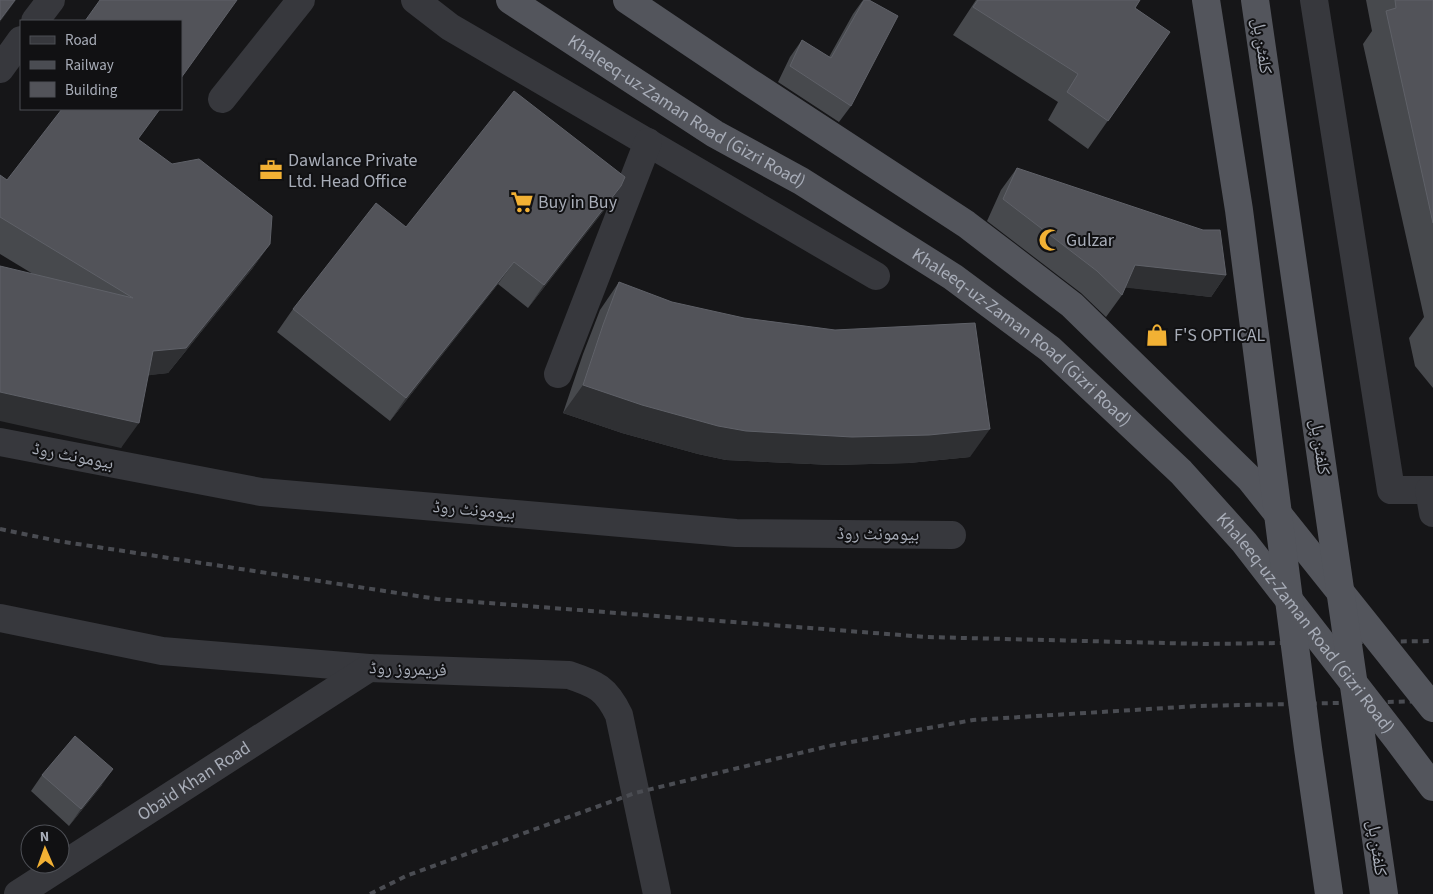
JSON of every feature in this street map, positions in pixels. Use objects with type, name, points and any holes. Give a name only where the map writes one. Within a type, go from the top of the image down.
[{"type":"main road","name":"Khaleeq-uz-Zaman Road (Gizri Road)","points":[[510,0],[715,134],[801,181],[953,277],[1050,349],[1182,472],[1244,542],[1433,788]]},
{"type":"main road","points":[[627,0],[966,224],[1072,305],[1250,479],[1433,708]]},
{"type":"main road","points":[[1206,0],[1239,210],[1308,748],[1329,894]]},
{"type":"main road","name":"کلفٹن پل","points":[[1255,0],[1384,894]]},
{"type":"street","points":[[36,20],[51,0]]},
{"type":"street","points":[[222,99],[301,0]]},
{"type":"street","points":[[414,0],[450,27],[876,276]]},
{"type":"street","points":[[1314,0],[1391,490],[1432,498]]},
{"type":"street","points":[[0,69],[20,41]]},
{"type":"street","points":[[558,374],[648,142]]},
{"type":"street","name":"بیومونٹ روڈ","points":[[0,442],[261,492],[736,533],[952,535]]},
{"type":"street","name":"فریمروز روڈ","points":[[0,618],[162,651],[369,668],[569,676],[593,683],[611,698],[619,715],[657,894]]},
{"type":"street","name":"Obaid Khan Road","points":[[18,894],[369,668]]},
{"type":"building","points":[[0,0],[15,0],[0,20]]},
{"type":"building","points":[[100,0],[237,0],[182,77],[182,20],[86,20]]},
{"type":"building","points":[[864,0],[869,0],[898,16],[851,106],[790,66],[802,40],[831,58]]},
{"type":"building","points":[[978,0],[1140,0],[1135,8],[1170,32],[1108,121],[1067,92],[1078,74],[973,7]]},
{"type":"building","points":[[1395,0],[1433,0],[1433,223],[1386,11],[1396,8]]},
{"type":"building","points":[[514,91],[625,177],[621,186],[544,285],[514,262],[406,398],[293,309],[376,203],[406,227]]},
{"type":"building","points":[[61,110],[159,110],[138,139],[172,164],[199,159],[272,216],[270,244],[186,348],[153,351],[139,423],[0,392],[0,266],[133,298],[0,217],[0,175],[7,180]]},
{"type":"building","points":[[1017,168],[1203,230],[1220,230],[1226,275],[1135,265],[1122,295],[1097,271],[1003,199]]},
{"type":"building","points":[[619,282],[672,302],[744,318],[835,330],[975,323],[990,429],[929,435],[852,437],[746,431],[718,426],[642,405],[583,385]]},
{"type":"building","points":[[75,736],[113,769],[81,809],[42,775]]},
{"type":"railway","points":[[0,529],[58,541],[437,599],[926,637],[1204,644],[1433,641]]},
{"type":"railway","points":[[370,894],[406,876],[635,793],[829,746],[973,720],[1197,706],[1433,701]]},
{"type":"place","name":"Dawlance Private Ltd. Head Office","points":[[271,170]]},
{"type":"place","name":"Buy in Buy","points":[[522,202]]},
{"type":"place","name":"Gulzar","points":[[1050,240]]},
{"type":"place","name":"F'S OPTICAL","points":[[1157,335]]}]
